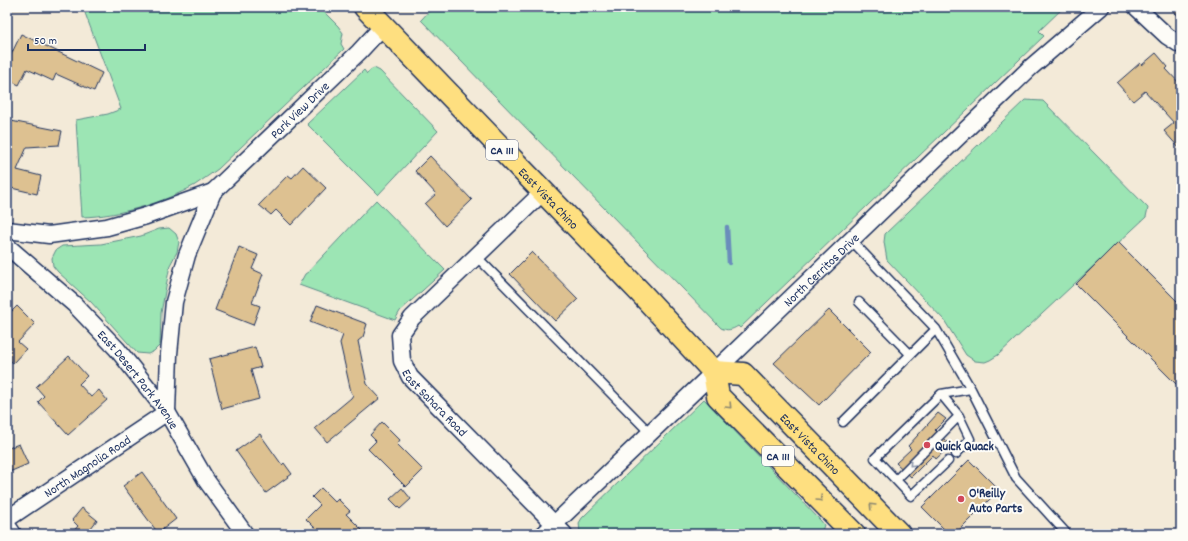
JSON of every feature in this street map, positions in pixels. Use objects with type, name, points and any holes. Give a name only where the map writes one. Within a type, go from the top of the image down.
[{"type":"main road","name":"East Vista Chino","points":[[365,7],[640,292],[714,372],[743,374],[899,534]]},
{"type":"main road","name":"CA 111","points":[[714,372],[718,396],[853,534]]},
{"type":"street","name":"North Cerritos Drive","points":[[554,531],[650,434],[1030,68],[1101,7]]},
{"type":"street","points":[[1136,7],[1167,36],[1181,45]]},
{"type":"street","name":"Park View Drive","points":[[7,230],[49,234],[107,227],[146,216],[213,192],[359,52],[383,26]]},
{"type":"street","name":"Park View Drive","points":[[167,412],[169,354],[174,302],[188,255],[213,192]]},
{"type":"street","name":"East Sahara Road","points":[[543,192],[412,318],[400,335],[402,361],[410,377],[554,531]]},
{"type":"street","name":"East Desert Park Avenue","points":[[7,246],[69,299],[117,349],[167,412],[206,480],[246,534]]},
{"type":"street","name":"North Magnolia Road","points":[[7,519],[167,412]]},
{"type":"street","points":[[7,525],[13,534]]},
{"type":"lane","points":[[851,240],[936,329],[971,389],[1016,478],[1067,534]]},
{"type":"lane","points":[[476,256],[650,434]]},
{"type":"lane","points":[[859,302],[910,354]]},
{"type":"lane","points":[[843,422],[936,329]]},
{"type":"lane","points":[[948,461],[911,496],[875,458],[940,394],[971,389]]},
{"type":"lane","points":[[940,394],[958,416],[970,440],[956,454]]},
{"type":"lane","points":[[896,480],[958,416]]},
{"type":"green space","points":[[97,7],[319,7],[343,33],[341,44],[344,49],[218,169],[195,185],[155,203],[111,214],[82,217],[76,120],[108,114],[121,109],[85,13]]},
{"type":"green space","points":[[432,7],[1064,7],[1039,31],[1044,36],[740,328],[738,326],[727,330],[721,328],[421,20]]},
{"type":"green space","points":[[374,68],[380,71],[438,131],[378,195],[307,124],[364,70],[367,74]]},
{"type":"green space","points":[[1025,100],[1043,101],[1148,208],[1146,217],[998,355],[985,362],[975,361],[966,355],[944,320],[887,260],[884,242],[885,234]]},
{"type":"green space","points":[[376,200],[445,270],[400,311],[395,320],[299,285],[305,274]]},
{"type":"green space","points":[[169,228],[176,234],[179,242],[177,252],[170,265],[161,313],[160,345],[148,354],[137,353],[91,302],[58,272],[53,266],[52,258],[56,250],[62,246],[101,244],[141,236],[159,229]]},
{"type":"green space","points":[[704,399],[821,521],[824,525],[821,534],[583,534],[580,532],[579,523],[582,518]]},
{"type":"building","points":[[1175,7],[1181,7],[1181,18],[1172,10]]},
{"type":"building","points":[[21,34],[102,73],[94,91],[56,74],[53,81],[27,69],[19,85],[7,79],[7,63]]},
{"type":"building","points":[[1156,53],[1168,67],[1166,69],[1181,85],[1180,149],[1164,131],[1174,123],[1145,91],[1133,101],[1117,83],[1140,63],[1142,65]]},
{"type":"building","points":[[11,121],[62,131],[59,145],[27,147],[17,170],[41,176],[37,194],[7,187],[7,133]]},
{"type":"building","points":[[430,156],[472,200],[445,226],[425,204],[436,194],[415,171]]},
{"type":"building","points":[[303,166],[326,188],[291,225],[276,210],[271,215],[259,205],[288,175],[292,178]]},
{"type":"building","points":[[1118,242],[1181,305],[1181,389],[1076,284]]},
{"type":"building","points":[[239,247],[258,255],[252,269],[263,274],[252,303],[260,306],[253,325],[215,310]]},
{"type":"building","points":[[532,252],[578,299],[555,321],[510,274]]},
{"type":"building","points":[[317,305],[367,324],[363,337],[358,341],[367,384],[380,398],[327,442],[315,428],[353,395],[351,392],[340,343],[343,335],[310,322]]},
{"type":"building","points":[[17,306],[35,324],[18,342],[26,349],[13,363],[7,358],[7,311],[10,313]]},
{"type":"building","points":[[829,310],[871,352],[819,405],[774,363]]},
{"type":"building","points":[[255,347],[261,367],[251,370],[259,399],[222,409],[209,359]]},
{"type":"building","points":[[69,356],[87,376],[79,384],[91,397],[99,390],[107,400],[68,435],[38,402],[44,396],[36,387]]},
{"type":"building","name":"Quick Quack","points":[[938,413],[946,419],[935,430],[947,442],[945,443],[949,447],[936,459],[933,455],[911,477],[896,463],[911,449],[908,446]]},
{"type":"building","points":[[382,422],[400,440],[397,444],[423,470],[406,487],[368,449],[376,441],[370,435]]},
{"type":"building","points":[[260,434],[282,465],[284,463],[292,474],[266,493],[236,451]]},
{"type":"building","points":[[19,444],[28,464],[7,473],[7,445],[8,448]]},
{"type":"building","name":"O'Reilly Auto Parts","points":[[969,460],[999,490],[955,534],[949,534],[922,507]]},
{"type":"building","points":[[142,472],[176,519],[158,533],[123,486]]},
{"type":"building","points":[[321,488],[335,502],[338,499],[350,511],[346,514],[363,531],[359,534],[321,534],[306,519],[320,505],[312,497]]},
{"type":"building","points":[[402,488],[411,499],[400,509],[390,499]]},
{"type":"building","points":[[82,508],[97,520],[88,532],[90,534],[71,534],[78,526],[72,520]]},
{"type":"waterway","points":[[492,7],[499,7]]},
{"type":"waterway","points":[[727,227],[729,263]]},
{"type":"place","name":"Quick Quack","points":[[927,445]]},
{"type":"place","name":"O'Reilly Auto Parts","points":[[961,499]]}]
